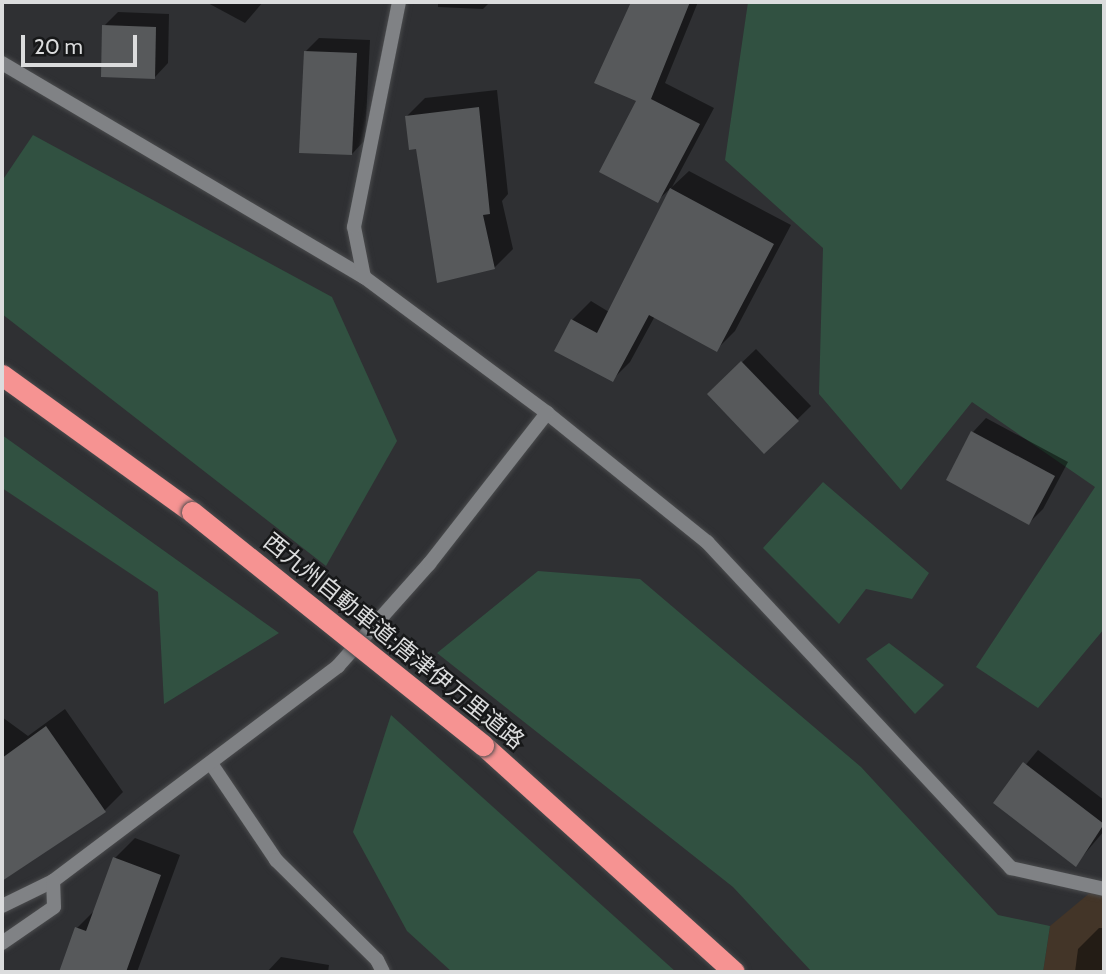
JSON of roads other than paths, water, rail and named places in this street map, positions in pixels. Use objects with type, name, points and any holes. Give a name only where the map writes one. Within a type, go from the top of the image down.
[{"type":"highway","name":"西九州自動車道;唐津伊万里道路","points":[[2,375],[192,512],[483,745],[734,972]]},
{"type":"street","points":[[364,277],[354,227],[399,2]]},
{"type":"street","points":[[3,66],[364,277],[547,413],[707,542],[1011,868],[1104,889]]},
{"type":"street","points":[[2,906],[53,881],[212,765],[338,666],[429,564],[547,413]]},
{"type":"street","points":[[212,765],[276,860],[377,960],[383,972]]},
{"type":"street","points":[[2,943],[54,907],[53,881]]}]
